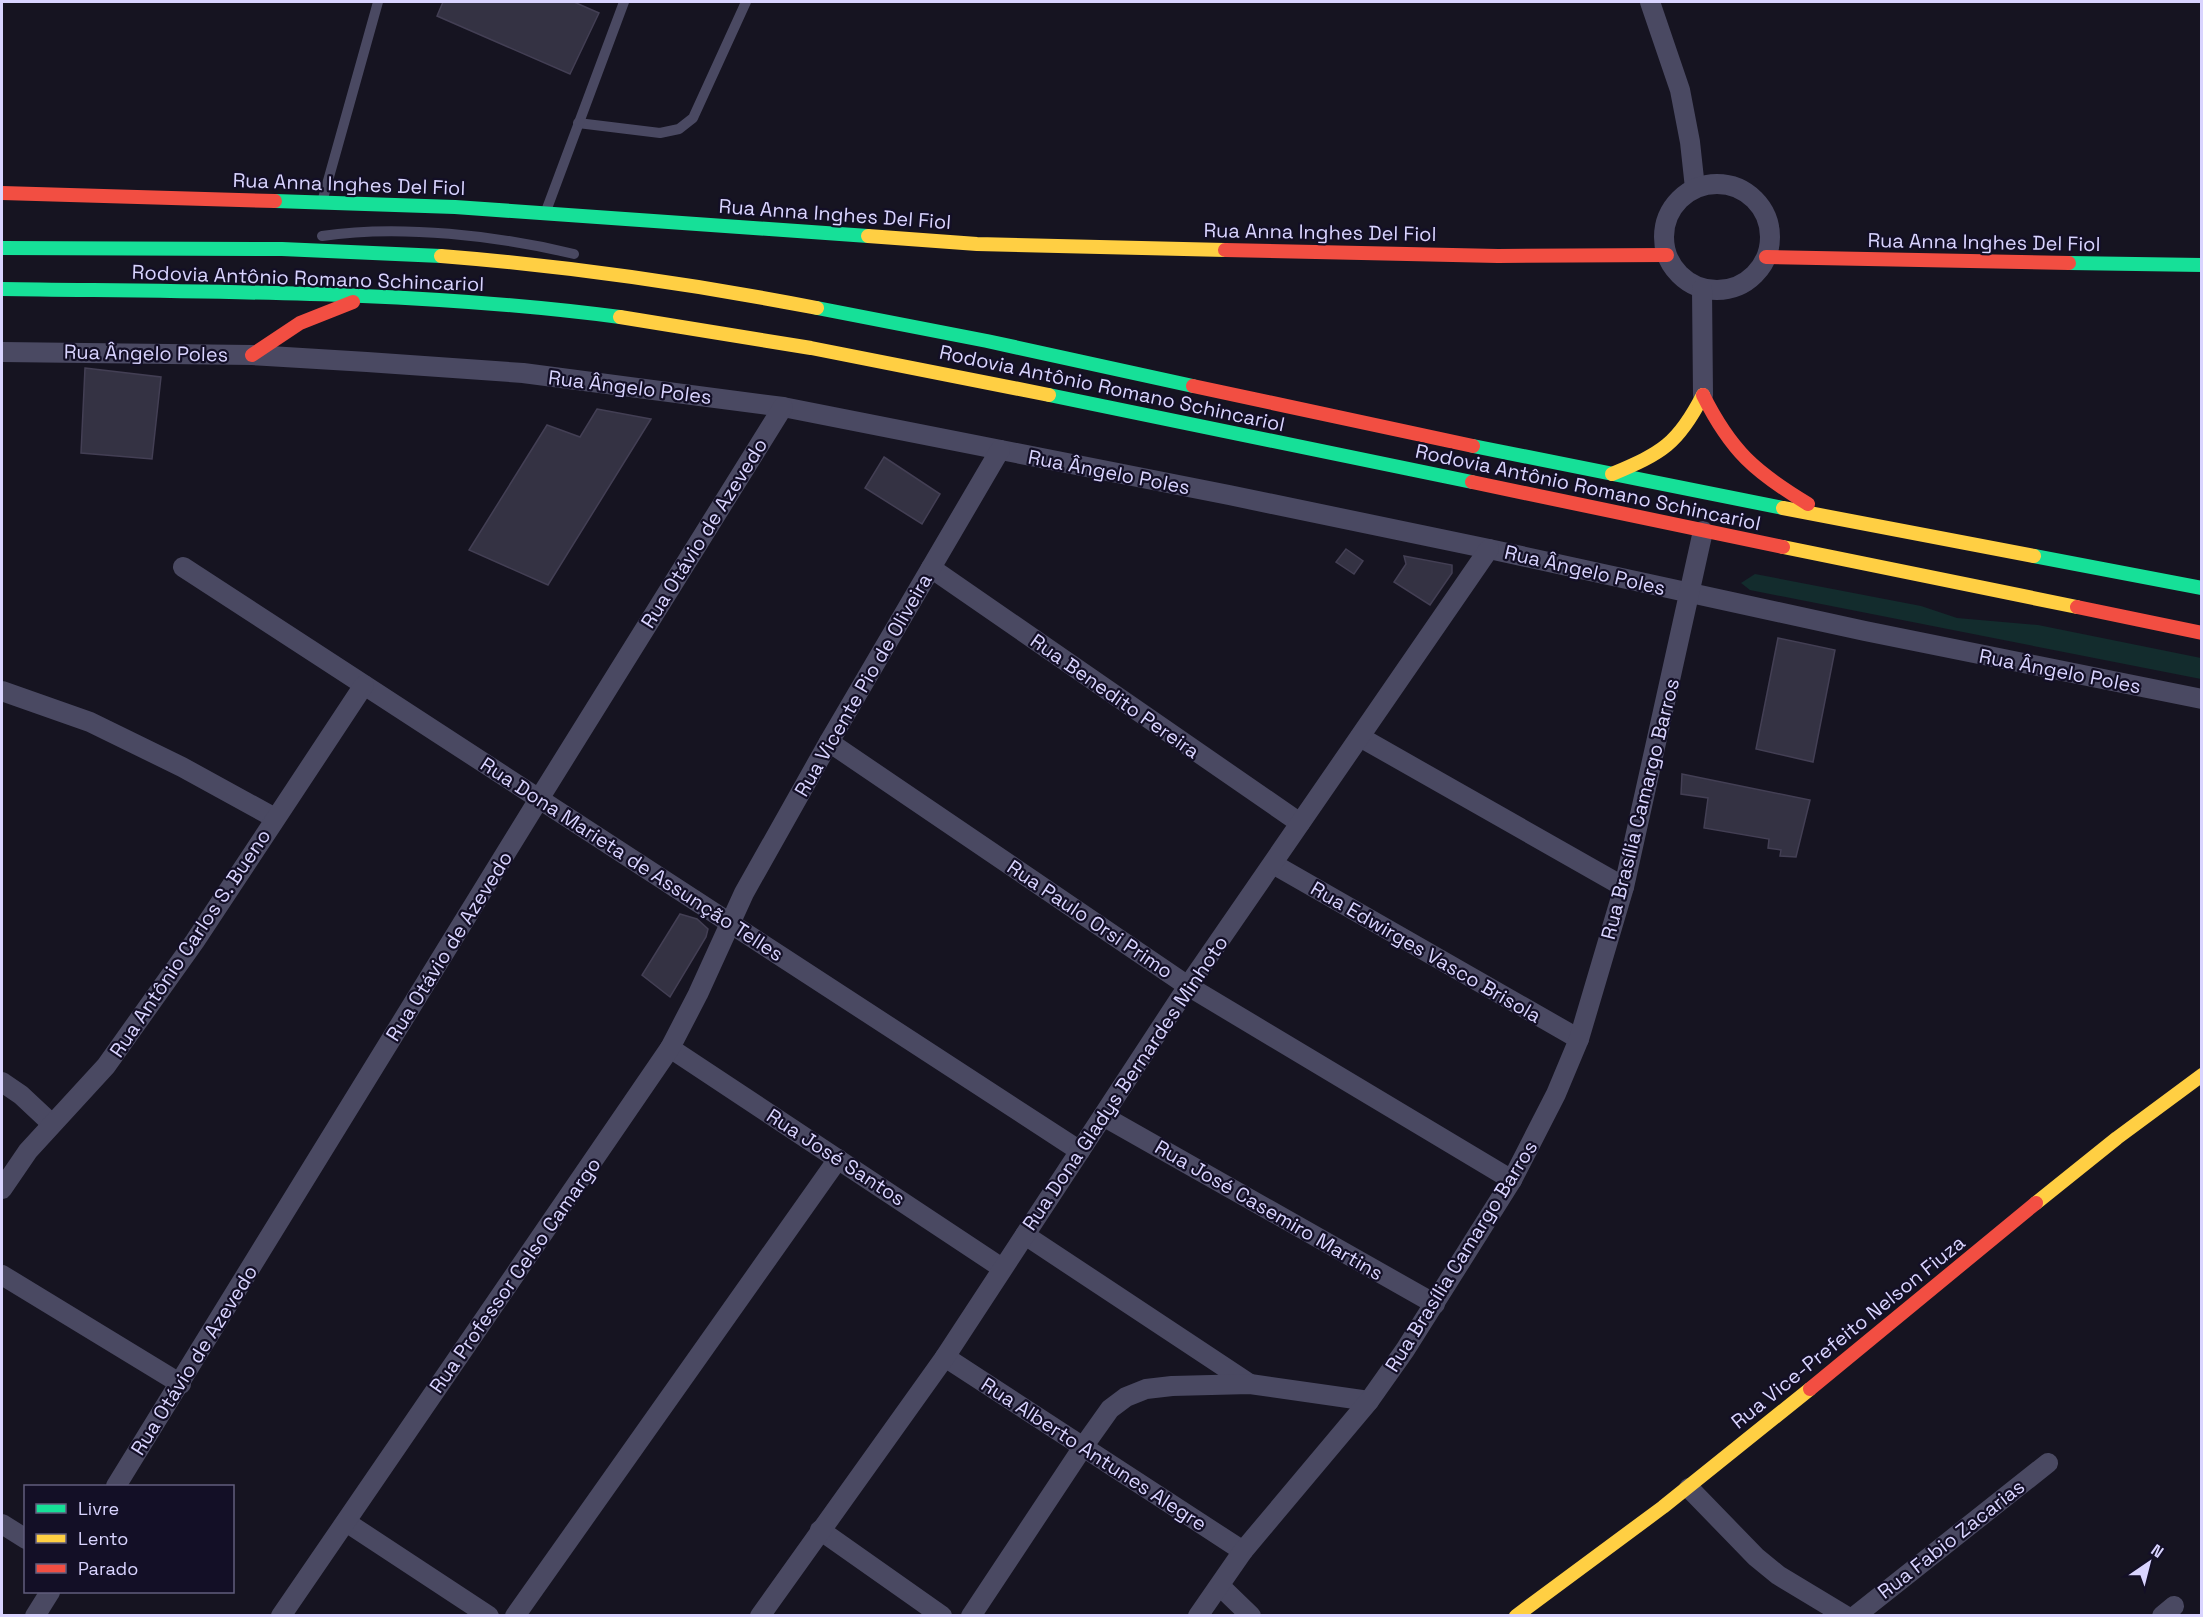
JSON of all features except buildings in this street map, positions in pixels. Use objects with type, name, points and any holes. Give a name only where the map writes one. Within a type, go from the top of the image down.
[{"type":"main road","name":"Rua Anna Inghes Del Fiol","points":[[2,193],[455,207],[977,244],[1498,256],[1667,255]]},
{"type":"main road","name":"Rodovia Antônio Romano Schincariol","points":[[2,248],[252,248],[369,252],[559,267],[709,288],[913,325],[1413,434],[1612,474],[2202,588]]},
{"type":"main road","name":"Rua Anna Inghes Del Fiol","points":[[1766,257],[2202,265]]},
{"type":"main road","name":"Rodovia Antônio Romano Schincariol","points":[[2,289],[373,296],[553,309],[696,327],[897,364],[2202,633]]},
{"type":"main road","points":[[252,355],[300,323],[323,312],[373,296]]},
{"type":"main road","points":[[1612,474],[1653,457],[1672,444],[1688,425],[1703,395]]},
{"type":"main road","points":[[1703,395],[1727,441],[1748,464],[1777,486],[1827,515]]},
{"type":"main road","name":"Rua Vice-Prefeito Nelson Fiuza","points":[[1516,1616],[1689,1488],[2090,1159],[2202,1075]]},
{"type":"street","points":[[1650,2],[1680,90],[1690,142],[1695,188]]},
{"type":"street","points":[[1708,184],[1725,184],[1742,190],[1756,200],[1766,215],[1770,231],[1769,249],[1763,265],[1752,278],[1736,287],[1718,291],[1702,289],[1684,280],[1671,266],[1664,249],[1663,231],[1668,214],[1678,200],[1695,188],[1708,184]]},
{"type":"street","points":[[1702,289],[1703,395]]},
{"type":"street","name":"Rua Ângelo Poles","points":[[2,352],[252,355],[523,373],[783,407],[1489,549],[1690,594],[2202,699]]},
{"type":"street","name":"Rua Otávio de Azevedo","points":[[117,1485],[783,407]]},
{"type":"street","name":"Rua Vicente Pio de Oliveira","points":[[729,923],[829,742],[1000,450]]},
{"type":"street","name":"Rua Brasília Camargo Barros","points":[[1198,1616],[1243,1551],[1369,1401],[1436,1304],[1512,1180],[1556,1094],[1579,1039],[1624,887],[1703,531]]},
{"type":"street","name":"Rua Dona Gladys Bernardes Minhoto","points":[[760,1616],[945,1357],[1188,986],[1489,549]]},
{"type":"street","name":"Rua Dona Marieta de Assunção Telles","points":[[183,567],[1080,1151]]},
{"type":"street","name":"Rua Benedito Pereira","points":[[931,568],[1300,823]]},
{"type":"street","name":"Rua Antônio Carlos S. Bueno","points":[[2,1190],[28,1151],[106,1066],[195,941],[363,685]]},
{"type":"street","points":[[2,691],[90,722],[182,767],[275,818]]},
{"type":"street","points":[[1360,737],[1624,887]]},
{"type":"street","name":"Rua Paulo Orsi Primo","points":[[829,742],[1188,986],[1512,1180]]},
{"type":"street","name":"Rua Edwirges Vasco Brisola","points":[[1273,864],[1579,1039]]},
{"type":"street","name":"Rua Professor Celso Camargo","points":[[280,1616],[670,1048],[698,994],[729,923]]},
{"type":"street","name":"Rua José Santos","points":[[670,1048],[1002,1268]]},
{"type":"street","points":[[2,1082],[21,1095],[51,1124]]},
{"type":"street","name":"Rua José Casemiro Martins","points":[[1103,1116],[1436,1304]]},
{"type":"street","points":[[515,1616],[838,1159]]},
{"type":"street","points":[[1025,1235],[1250,1384]]},
{"type":"street","points":[[2,1275],[181,1384]]},
{"type":"street","name":"Rua Alberto Antunes Alegre","points":[[945,1357],[1243,1551]]},
{"type":"street","points":[[971,1616],[1083,1447],[1110,1410],[1126,1396],[1146,1389],[1172,1386],[1250,1384],[1369,1401]]},
{"type":"street","name":"Rua Fabio Zacarias","points":[[1855,1616],[2048,1463]]},
{"type":"street","points":[[1689,1488],[1756,1557],[1778,1575],[1846,1616]]},
{"type":"street","points":[[346,1522],[489,1616]]},
{"type":"street","points":[[2,1524],[24,1538]]},
{"type":"street","points":[[820,1530],[942,1616]]},
{"type":"street","points":[[1220,1586],[1251,1616]]},
{"type":"street","points":[[35,1616],[49,1593]]},
{"type":"lane","points":[[321,202],[378,2]]},
{"type":"lane","points":[[544,214],[624,2]]},
{"type":"lane","points":[[578,123],[660,133],[679,129],[693,118],[746,2]]},
{"type":"lane","points":[[252,248],[346,232],[430,233],[534,244],[581,256]]},
{"type":"lane","points":[[604,262],[709,288]]},
{"type":"green space","points":[[1755,574],[1921,606],[1957,618],[2038,625],[2201,658],[2201,679],[1750,590],[1741,583]]},
{"type":"traffic: fast","points":[[275,201],[455,207],[868,236]]},
{"type":"traffic: fast","points":[[2,248],[282,249],[441,256]]},
{"type":"traffic: fast","points":[[2069,263],[2202,265]]},
{"type":"traffic: fast","points":[[2,289],[389,297],[543,308],[620,317]]},
{"type":"traffic: fast","points":[[817,308],[987,341],[1193,386]]},
{"type":"traffic: fast","points":[[1049,395],[1472,482]]},
{"type":"traffic: fast","points":[[1473,446],[1783,508]]},
{"type":"traffic: fast","points":[[2034,556],[2202,588]]},
{"type":"traffic: slow","points":[[868,236],[977,244],[1225,250]]},
{"type":"traffic: slow","points":[[441,256],[630,277],[817,308]]},
{"type":"traffic: slow","points":[[620,317],[811,348],[1049,395]]},
{"type":"traffic: slow","points":[[1612,474],[1644,460],[1667,445],[1685,425],[1703,395]]},
{"type":"traffic: slow","points":[[1783,508],[2034,556]]},
{"type":"traffic: slow","points":[[1783,547],[2077,607]]},
{"type":"traffic: slow","points":[[2036,1203],[2117,1138],[2202,1075]]},
{"type":"traffic: slow","points":[[1516,1616],[1663,1507],[1810,1389]]},
{"type":"traffic: jam","points":[[2,193],[275,201]]},
{"type":"traffic: jam","points":[[1225,250],[1498,256],[1667,255]]},
{"type":"traffic: jam","points":[[1766,257],[2069,263]]},
{"type":"traffic: jam","points":[[252,355],[300,323],[353,302]]},
{"type":"traffic: jam","points":[[1193,386],[1473,446]]},
{"type":"traffic: jam","points":[[1703,395],[1724,431],[1746,458],[1773,481],[1808,504]]},
{"type":"traffic: jam","points":[[1472,482],[1783,547]]},
{"type":"traffic: jam","points":[[2077,607],[2202,633]]},
{"type":"traffic: jam","points":[[1810,1389],[2036,1203]]}]
